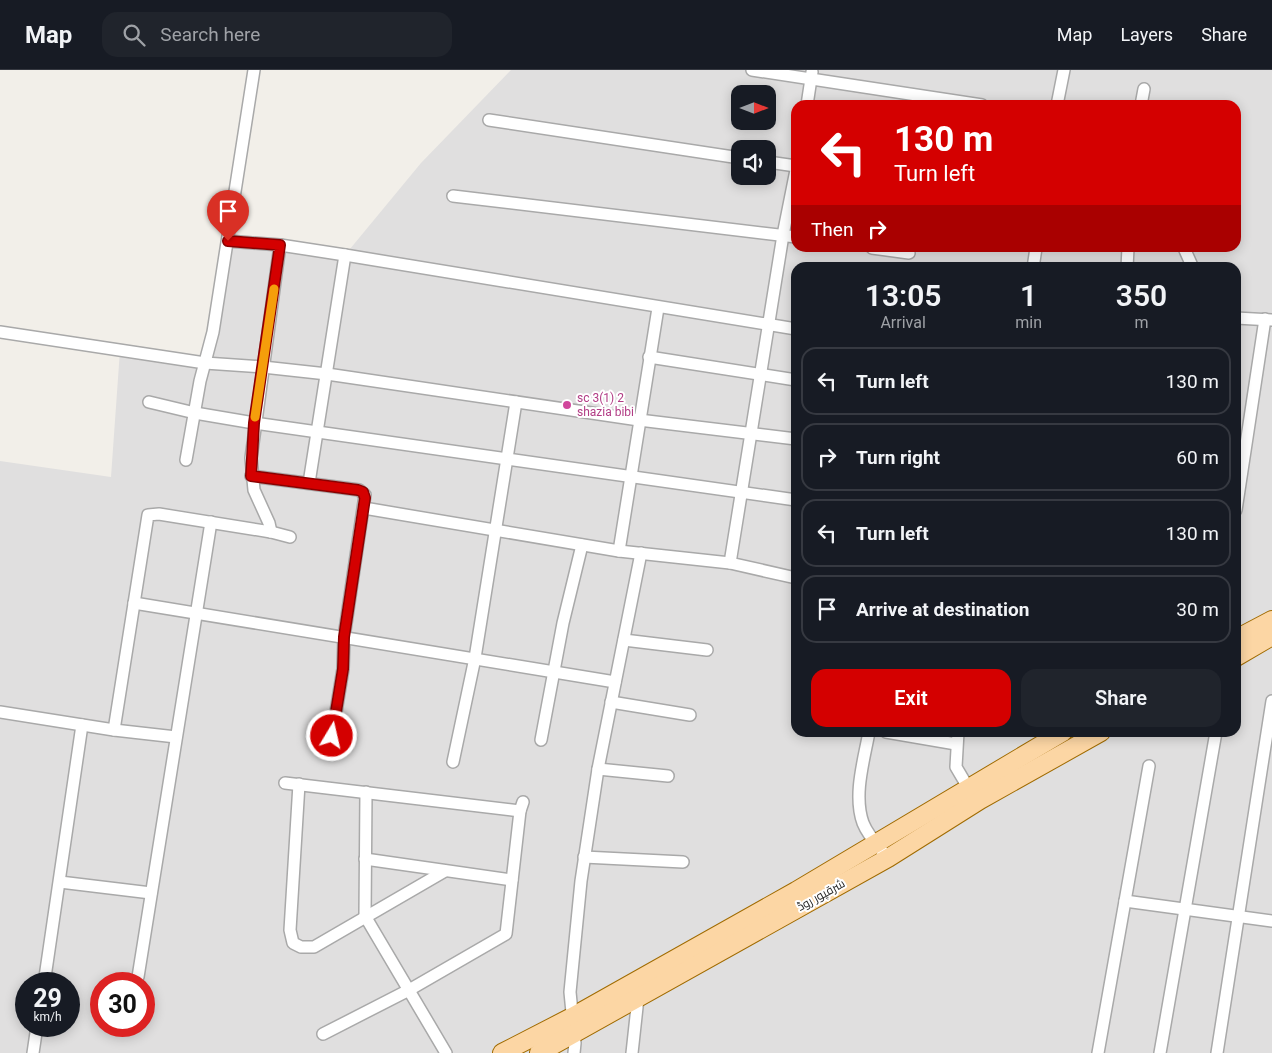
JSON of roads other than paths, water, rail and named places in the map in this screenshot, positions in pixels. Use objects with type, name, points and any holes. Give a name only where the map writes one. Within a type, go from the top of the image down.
[{"type":"main road","points":[[1241,636],[1272,620]]},
{"type":"main road","points":[[1241,653],[1272,636]]},
{"type":"main road","name":"شرقپور روڈ","points":[[539,1053],[573,1025],[1055,737]]},
{"type":"main road","name":"شرقپور روڈ","points":[[502,1053],[638,998],[888,858],[980,800],[1092,737]]},
{"type":"street","points":[[186,460],[213,332],[254,70]]},
{"type":"street","points":[[752,70],[812,74],[955,100]]},
{"type":"street","points":[[1058,100],[1064,70]]},
{"type":"street","points":[[808,100],[812,74]]},
{"type":"street","points":[[1142,100],[1144,89]]},
{"type":"street","points":[[489,120],[731,157]]},
{"type":"street","points":[[776,164],[791,167]]},
{"type":"street","points":[[730,563],[791,194]]},
{"type":"street","points":[[453,196],[791,236]]},
{"type":"street","points":[[228,241],[280,245],[345,255],[658,308],[791,328]]},
{"type":"street","points":[[271,532],[269,523],[254,490],[251,476],[254,423],[280,245]]},
{"type":"street","points":[[902,252],[909,253]]},
{"type":"street","points":[[309,482],[345,255]]},
{"type":"street","points":[[619,551],[658,308]]},
{"type":"street","points":[[1241,318],[1269,320],[1241,453]]},
{"type":"street","points":[[0,332],[205,364],[263,367],[327,374],[639,420],[791,439]]},
{"type":"street","points":[[650,357],[791,379]]},
{"type":"street","points":[[149,402],[195,413],[254,423],[791,499]]},
{"type":"street","points":[[452,762],[475,658],[516,402]]},
{"type":"street","points":[[251,476],[309,482],[361,491],[365,498],[344,637],[343,669],[332,736]]},
{"type":"street","points":[[364,508],[619,551],[730,563],[791,577]]},
{"type":"street","points":[[114,730],[148,515],[159,514],[211,522],[290,537]]},
{"type":"street","points":[[139,972],[211,522]]},
{"type":"street","points":[[541,740],[563,623],[582,545]]},
{"type":"street","points":[[574,1053],[570,992],[572,952],[584,857],[598,769],[641,553]]},
{"type":"street","points":[[134,603],[615,682]]},
{"type":"street","points":[[624,640],[707,650]]},
{"type":"street","points":[[1217,1053],[1238,916],[1267,765],[1272,701]]},
{"type":"street","points":[[611,702],[690,715]]},
{"type":"street","points":[[0,712],[114,730],[176,737]]},
{"type":"street","points":[[46,972],[82,725]]},
{"type":"street","points":[[868,737],[860,786],[860,812],[863,823],[876,844],[888,858]]},
{"type":"street","points":[[1160,1053],[1215,737]]},
{"type":"street","points":[[957,738],[956,767],[969,789]]},
{"type":"street","points":[[1098,1053],[1149,766]]},
{"type":"street","points":[[598,769],[668,776]]},
{"type":"street","points":[[285,783],[522,806],[506,934],[408,990],[323,1034]]},
{"type":"street","points":[[299,784],[290,930],[293,943],[301,947],[314,947],[445,871]]},
{"type":"street","points":[[366,792],[365,916],[446,1053]]},
{"type":"street","points":[[584,857],[683,862]]},
{"type":"street","points":[[365,859],[512,880]]},
{"type":"street","points":[[60,882],[151,893]]},
{"type":"street","points":[[1125,901],[1272,922]]},
{"type":"street","points":[[632,1053],[638,998]]},
{"type":"street","points":[[33,1053],[35,1037]]},
{"type":"place","name":"sc 3(1) 2 shazia bibi","points":[[567,405]]}]
